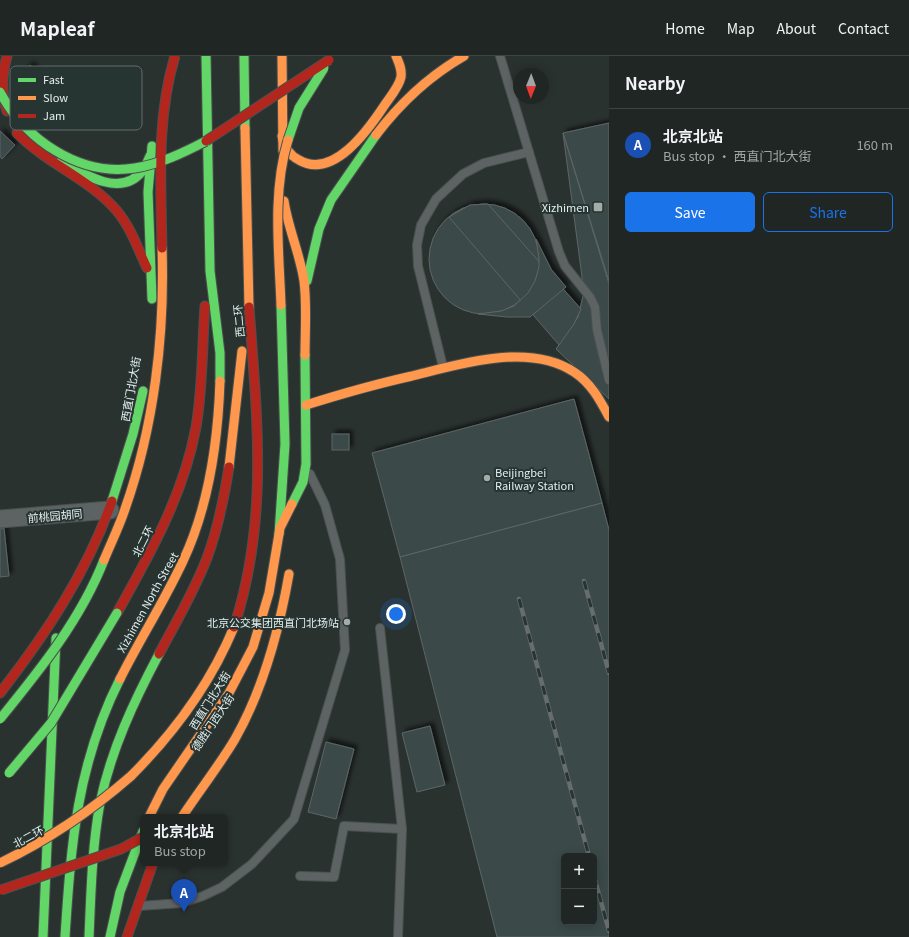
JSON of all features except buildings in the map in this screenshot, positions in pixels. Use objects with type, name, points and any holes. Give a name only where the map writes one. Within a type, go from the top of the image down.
[{"type":"main road","points":[[7,56],[1,88],[4,106],[10,114]]},
{"type":"main road","points":[[152,310],[148,192],[152,148],[167,56]]},
{"type":"main road","points":[[0,719],[51,656],[90,594],[116,538],[140,467],[151,414],[159,357],[162,287],[162,128],[165,95],[175,56]]},
{"type":"main road","points":[[206,56],[210,273]]},
{"type":"main road","name":"西二环","points":[[244,56],[248,292],[256,398],[257,467],[254,538],[247,583]]},
{"type":"main road","points":[[282,56],[284,205],[288,226],[301,266],[304,308]]},
{"type":"main road","points":[[282,136],[284,145],[290,154],[308,165],[321,165],[339,157],[359,138],[398,85],[402,77],[402,70],[396,56]]},
{"type":"main road","points":[[304,308],[306,286],[317,238],[332,198],[381,129],[407,97],[428,78],[464,56]]},
{"type":"main road","points":[[28,130],[52,149],[72,159],[89,164],[129,168],[161,161],[200,144],[332,58]]},
{"type":"main road","points":[[279,534],[285,444],[279,206],[285,153],[292,125],[300,105],[332,58]]},
{"type":"main road","points":[[0,92],[10,109]]},
{"type":"main road","points":[[0,110],[10,124]]},
{"type":"main road","points":[[15,130],[37,153],[85,183],[112,205],[128,228],[152,277]]},
{"type":"main road","points":[[23,130],[42,150],[96,180],[116,184],[124,183],[139,176],[145,168],[152,148]]},
{"type":"main road","name":"北二环","points":[[6,776],[51,723],[117,613],[161,530],[188,463],[198,416],[204,317],[210,273]]},
{"type":"main road","name":"Xizhimen North Street","points":[[65,937],[74,821],[86,763],[99,724],[120,676],[179,571],[190,548],[205,493],[214,448],[220,382],[219,347],[210,273]]},
{"type":"main road","points":[[89,937],[93,862],[98,816],[109,770],[136,698],[199,577],[224,499],[236,430],[248,292]]},
{"type":"main road","name":"西直门北大街","points":[[150,814],[163,789],[229,693],[252,649],[268,599],[279,534],[283,521],[303,482],[306,464],[304,308]]},
{"type":"main road","points":[[150,338],[151,324]]},
{"type":"main road","points":[[306,404],[443,367],[504,356],[519,355],[543,359],[565,367],[580,375],[607,402],[609,417]]},
{"type":"main road","name":"西直门北大街","points":[[0,693],[58,615],[86,564],[110,510],[128,458],[145,380]]},
{"type":"main road","points":[[272,490],[285,444]]},
{"type":"main road","points":[[303,502],[306,464]]},
{"type":"main road","points":[[247,583],[264,521]]},
{"type":"main road","points":[[184,814],[241,728],[262,681],[286,589],[290,562]]},
{"type":"main road","name":"北二环","points":[[0,863],[60,832],[97,806],[131,776],[171,733],[207,682],[236,621],[247,583]]},
{"type":"main road","points":[[43,937],[58,615]]},
{"type":"main road","name":"德胜门西大街","points":[[248,688],[274,636]]},
{"type":"main road","points":[[1,890],[121,849],[140,838]]},
{"type":"main road","points":[[110,937],[122,886],[140,839]]},
{"type":"main road","points":[[127,937],[136,906],[152,866]]},
{"type":"street","name":"前桃园胡同","points":[[0,519],[110,510]]},
{"type":"lane","points":[[500,56],[562,260],[590,297],[594,307],[597,330],[609,380]]},
{"type":"lane","points":[[443,367],[418,266],[417,246],[421,225],[436,199],[463,174],[484,163],[529,152]]},
{"type":"lane","points":[[136,906],[182,903],[203,896],[222,887],[252,864],[294,819],[344,650],[340,559],[325,505],[306,464]]},
{"type":"lane","points":[[380,628],[402,829],[398,937]]},
{"type":"lane","points":[[300,876],[334,877],[344,826],[402,829]]},
{"type":"railway","points":[[584,581],[609,673]]},
{"type":"railway","points":[[519,599],[588,853]]},
{"type":"railway","points":[[597,887],[609,931]]},
{"type":"traffic: fast","points":[[206,56],[210,271],[220,353],[220,381]]},
{"type":"traffic: fast","points":[[244,56],[245,128]]},
{"type":"traffic: fast","points":[[288,140],[299,108],[324,68]]},
{"type":"traffic: fast","points":[[0,92],[10,107]]},
{"type":"traffic: fast","points":[[29,130],[56,151],[74,160],[94,167],[114,169],[135,168],[153,164],[171,158],[206,141]]},
{"type":"traffic: fast","points":[[307,281],[319,229],[331,200],[376,135]]},
{"type":"traffic: fast","points":[[152,146],[148,192],[152,299]]},
{"type":"traffic: fast","points":[[61,161],[80,172],[102,181],[124,183],[134,178],[143,170],[150,156]]},
{"type":"traffic: fast","points":[[279,534],[285,444],[281,305]]},
{"type":"traffic: fast","points":[[292,504],[303,482],[306,464],[305,355]]},
{"type":"traffic: fast","points":[[112,501],[133,434],[143,391]]},
{"type":"traffic: fast","points":[[0,719],[30,682],[72,623],[95,582],[104,560]]},
{"type":"traffic: fast","points":[[9,773],[51,723],[117,613]]},
{"type":"traffic: fast","points":[[43,937],[56,638]]},
{"type":"traffic: fast","points":[[89,937],[92,870],[100,803],[110,764],[124,726],[159,654]]},
{"type":"traffic: fast","points":[[65,937],[70,869],[85,773],[94,742],[120,679]]},
{"type":"traffic: fast","points":[[110,937],[120,892],[140,839]]},
{"type":"traffic: slow","points":[[282,56],[283,151]]},
{"type":"traffic: slow","points":[[282,136],[284,144],[292,156],[299,160],[312,164],[324,163],[337,158],[359,139],[396,88],[401,77],[400,66],[396,56]]},
{"type":"traffic: slow","points":[[376,135],[395,112],[427,81],[464,56]]},
{"type":"traffic: slow","points":[[245,128],[249,307]]},
{"type":"traffic: slow","points":[[281,305],[278,243],[278,201],[283,160],[288,140]]},
{"type":"traffic: slow","points":[[284,201],[304,281],[306,309],[305,355]]},
{"type":"traffic: slow","points":[[104,560],[123,516],[135,478],[150,413],[156,380],[162,314],[162,248]]},
{"type":"traffic: slow","points":[[229,467],[242,351]]},
{"type":"traffic: slow","points":[[306,405],[345,393],[451,366],[494,358],[516,357],[536,358],[556,363],[574,372],[590,387],[609,417]]},
{"type":"traffic: slow","points":[[120,679],[176,576],[192,540],[206,496],[217,427],[220,381]]},
{"type":"traffic: slow","points":[[150,814],[163,789],[229,693],[253,647],[269,593],[280,528],[292,504]]},
{"type":"traffic: slow","points":[[184,814],[229,749],[254,700],[275,638],[289,574]]},
{"type":"traffic: slow","points":[[131,776],[177,725],[190,707],[214,669],[234,627]]},
{"type":"traffic: slow","points":[[0,863],[52,835],[85,813],[131,776]]},
{"type":"traffic: jam","points":[[7,56],[3,84],[7,111]]},
{"type":"traffic: jam","points":[[162,248],[162,127],[169,80],[175,56]]},
{"type":"traffic: jam","points":[[206,141],[329,60]]},
{"type":"traffic: jam","points":[[17,133],[41,154],[94,190],[117,211],[134,239],[147,268]]},
{"type":"traffic: jam","points":[[117,613],[142,568],[164,523],[191,452],[200,397],[205,306]]},
{"type":"traffic: jam","points":[[234,627],[245,587],[252,547],[258,468],[255,388],[249,307]]},
{"type":"traffic: jam","points":[[159,654],[191,595],[207,558],[220,513],[229,467]]},
{"type":"traffic: jam","points":[[0,693],[17,671],[64,602],[90,553],[112,501]]},
{"type":"traffic: jam","points":[[1,890],[121,849],[140,839]]},
{"type":"traffic: jam","points":[[127,937],[152,866]]},
{"type":"place","name":"Xizhimen","points":[[598,207]]},
{"type":"place","name":"Beijingbei Railway Station","points":[[487,478]]},
{"type":"place","name":"北京公交集团西直门北场站","points":[[347,622]]},
{"type":"place","name":"北京北站","points":[[184,912]]}]
